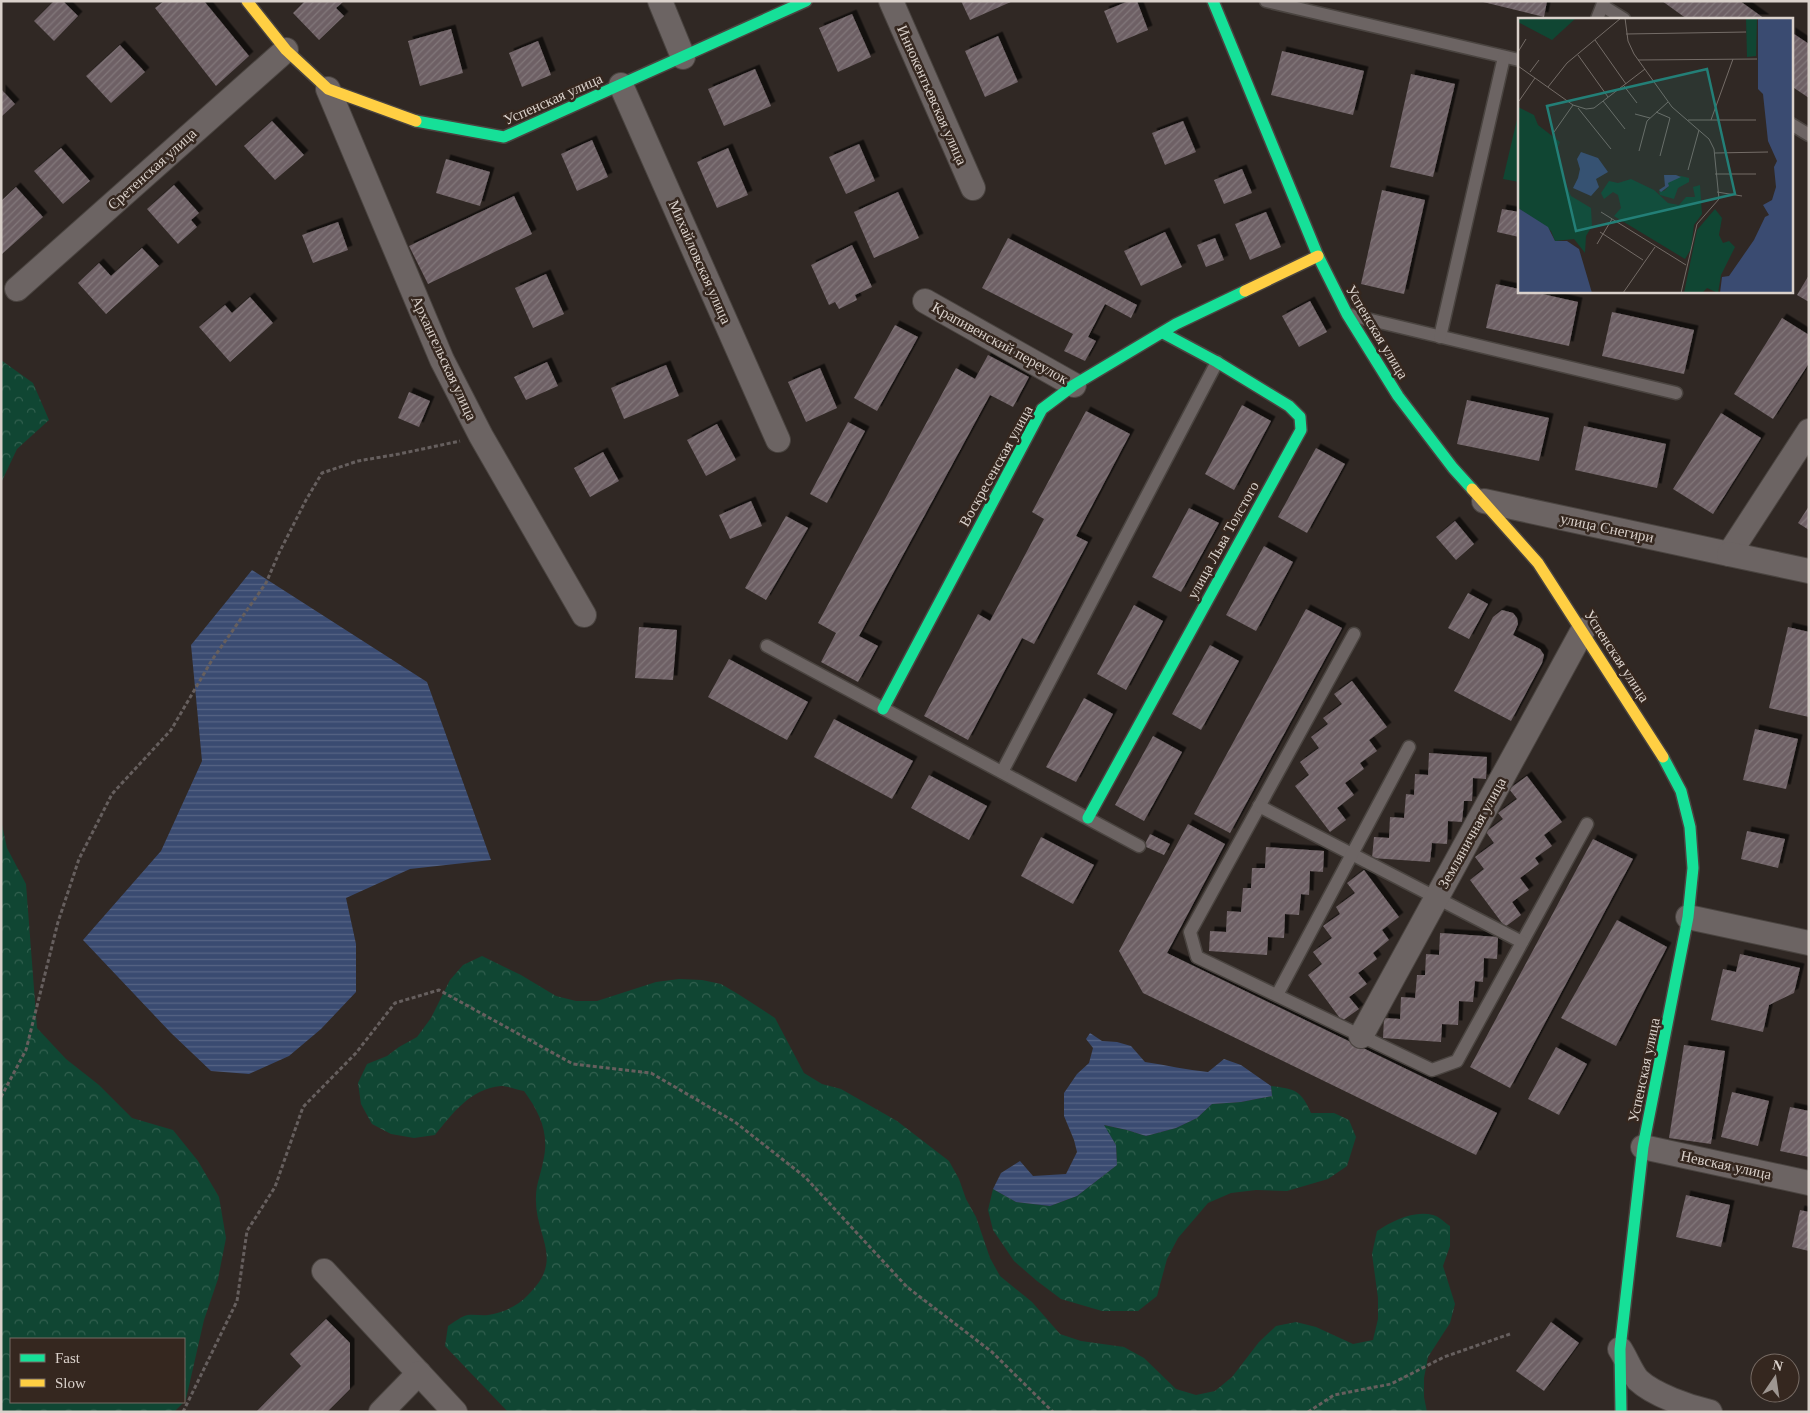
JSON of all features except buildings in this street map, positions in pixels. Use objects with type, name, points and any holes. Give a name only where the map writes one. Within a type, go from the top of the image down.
[{"type":"street","points":[[660,1],[683,56]]},
{"type":"street","name":"Успенская улица","points":[[251,3],[286,50],[328,89],[411,120],[504,137],[806,1]]},
{"type":"street","name":"Иннокентьевская улица","points":[[890,1],[973,188]]},
{"type":"street","name":"Успенская улица","points":[[1213,1],[1318,256],[1347,314],[1398,396],[1453,468],[1538,563],[1659,749],[1681,791],[1690,826],[1693,868],[1688,917],[1643,1147],[1620,1349],[1621,1412]]},
{"type":"street","name":"Сретенская улица","points":[[17,289],[286,50]]},
{"type":"street","name":"Михайловская улица","points":[[621,85],[778,440]]},
{"type":"street","name":"Архангельская улица","points":[[328,89],[442,360],[481,436],[584,614]]},
{"type":"street","name":"Воскресенская улица","points":[[883,708],[1042,409],[1074,385],[1176,324],[1318,256]]},
{"type":"street","name":"Крапивенский переулок","points":[[925,301],[1074,385]]},
{"type":"street","name":"улица Льва Толстого","points":[[1088,818],[1301,430],[1300,417],[1289,406],[1217,362],[1163,333]]},
{"type":"street","points":[[1729,554],[1809,431]]},
{"type":"street","name":"улица Снегири","points":[[1484,502],[1809,571]]},
{"type":"street","name":"Земляничная улица","points":[[1361,1036],[1583,630]]},
{"type":"street","points":[[1688,917],[1809,944]]},
{"type":"street","name":"Невская улица","points":[[1643,1147],[1809,1183]]},
{"type":"street","points":[[324,1271],[455,1412]]},
{"type":"street","points":[[1620,1349],[1638,1380],[1663,1396],[1696,1409],[1710,1412]]},
{"type":"street","points":[[381,1412],[419,1373]]},
{"type":"lane","points":[[1266,1],[1518,60]]},
{"type":"lane","points":[[1597,18],[1604,4],[1623,18]]},
{"type":"lane","points":[[1440,337],[1504,57]]},
{"type":"lane","points":[[1792,125],[1809,134]]},
{"type":"lane","points":[[1347,314],[1676,393]]},
{"type":"lane","points":[[1002,772],[1217,362]]},
{"type":"lane","points":[[1354,634],[1190,932],[1198,957],[1432,1070],[1457,1061],[1586,824]]},
{"type":"lane","points":[[767,646],[1139,846]]},
{"type":"lane","points":[[1277,995],[1408,747]]},
{"type":"lane","points":[[1259,806],[1522,942]]},
{"type":"path","points":[[1,1097],[26,1050],[58,922],[79,859],[112,794],[170,730],[212,660],[266,583],[279,553],[322,473],[358,461],[481,436]]},
{"type":"path","points":[[182,1412],[237,1301],[247,1230],[275,1187],[303,1106],[356,1053],[395,1003],[439,990],[573,1064],[651,1073],[735,1122],[805,1177],[907,1287],[992,1352],[1053,1412]]},
{"type":"path","points":[[1308,1412],[1334,1395],[1391,1384],[1444,1358],[1510,1334]]},
{"type":"green space","points":[[1518,115],[1518,182],[1503,179]]},
{"type":"green space","points":[[1,360],[33,383],[49,420],[17,449],[1,483]]},
{"type":"green space","points":[[1,820],[7,848],[26,884],[37,1028],[66,1059],[99,1085],[132,1118],[173,1130],[198,1161],[219,1197],[226,1238],[218,1279],[204,1320],[185,1400],[185,1338],[10,1338],[10,1403],[183,1403],[174,1412],[1,1412]]},
{"type":"green space","points":[[482,956],[521,975],[556,996],[576,1001],[597,1001],[656,982],[679,979],[702,980],[721,984],[738,994],[775,1018],[804,1073],[822,1084],[841,1089],[897,1121],[949,1161],[976,1217],[990,1258],[1000,1276],[1032,1302],[1060,1334],[1081,1341],[1124,1347],[1144,1358],[1176,1389],[1196,1395],[1215,1391],[1232,1377],[1259,1342],[1276,1326],[1296,1322],[1316,1327],[1353,1344],[1373,1340],[1378,1319],[1378,1298],[1372,1254],[1377,1231],[1396,1220],[1411,1215],[1426,1214],[1440,1218],[1450,1226],[1450,1246],[1443,1266],[1455,1304],[1450,1323],[1428,1357],[1424,1378],[1424,1397],[1427,1412],[508,1412],[445,1346],[448,1326],[466,1316],[493,1314],[515,1306],[539,1282],[545,1270],[546,1247],[539,1224],[536,1196],[545,1152],[545,1142],[542,1124],[535,1107],[524,1091],[501,1086],[490,1088],[463,1103],[435,1135],[414,1138],[391,1134],[372,1124],[361,1104],[358,1083],[367,1064],[387,1056],[417,1037],[431,1018],[450,980],[463,965]]},
{"type":"green space","points":[[1271,1086],[1286,1088],[1296,1092],[1304,1100],[1311,1113],[1334,1113],[1349,1120],[1356,1137],[1347,1166],[1328,1179],[1287,1191],[1256,1190],[1231,1193],[1208,1203],[1178,1238],[1167,1259],[1157,1296],[1138,1311],[1102,1311],[1061,1299],[1014,1261],[993,1230],[988,1210],[993,1189],[1016,1202],[1050,1206],[1077,1196],[1117,1165],[1116,1145],[1103,1125],[1146,1136],[1176,1128],[1197,1118],[1212,1104],[1241,1102],[1272,1096]]},
{"type":"water","points":[[252,570],[427,682],[491,860],[410,869],[346,898],[356,944],[356,992],[321,1029],[289,1056],[249,1074],[211,1071],[171,1033],[83,940],[161,851],[202,761],[191,645]]},
{"type":"water","points":[[1090,1033],[1102,1041],[1117,1042],[1131,1046],[1145,1062],[1208,1072],[1224,1059],[1241,1065],[1271,1086],[1272,1096],[1241,1102],[1212,1104],[1197,1118],[1176,1128],[1146,1136],[1104,1125],[1116,1145],[1117,1165],[1077,1196],[1050,1206],[1016,1202],[993,1189],[1001,1173],[1020,1161],[1033,1176],[1066,1174],[1077,1152],[1064,1116],[1064,1093],[1077,1074],[1089,1063],[1093,1048],[1086,1039]]},
{"type":"traffic: fast","points":[[416,121],[504,137],[806,1]]},
{"type":"traffic: fast","points":[[1213,1],[1318,256],[1347,314],[1398,396],[1453,468],[1472,489]]},
{"type":"traffic: fast","points":[[883,709],[1042,409],[1074,385],[1176,324],[1245,291]]},
{"type":"traffic: fast","points":[[1088,818],[1301,430],[1300,417],[1289,406],[1217,362],[1163,333]]},
{"type":"traffic: fast","points":[[1621,1412],[1620,1349],[1643,1147],[1688,917],[1693,868],[1690,827],[1681,791],[1663,757]]},
{"type":"traffic: slow","points":[[247,1],[286,50],[328,89],[416,121]]},
{"type":"traffic: slow","points":[[1245,291],[1318,256]]},
{"type":"traffic: slow","points":[[1472,489],[1538,563],[1663,757]]}]
